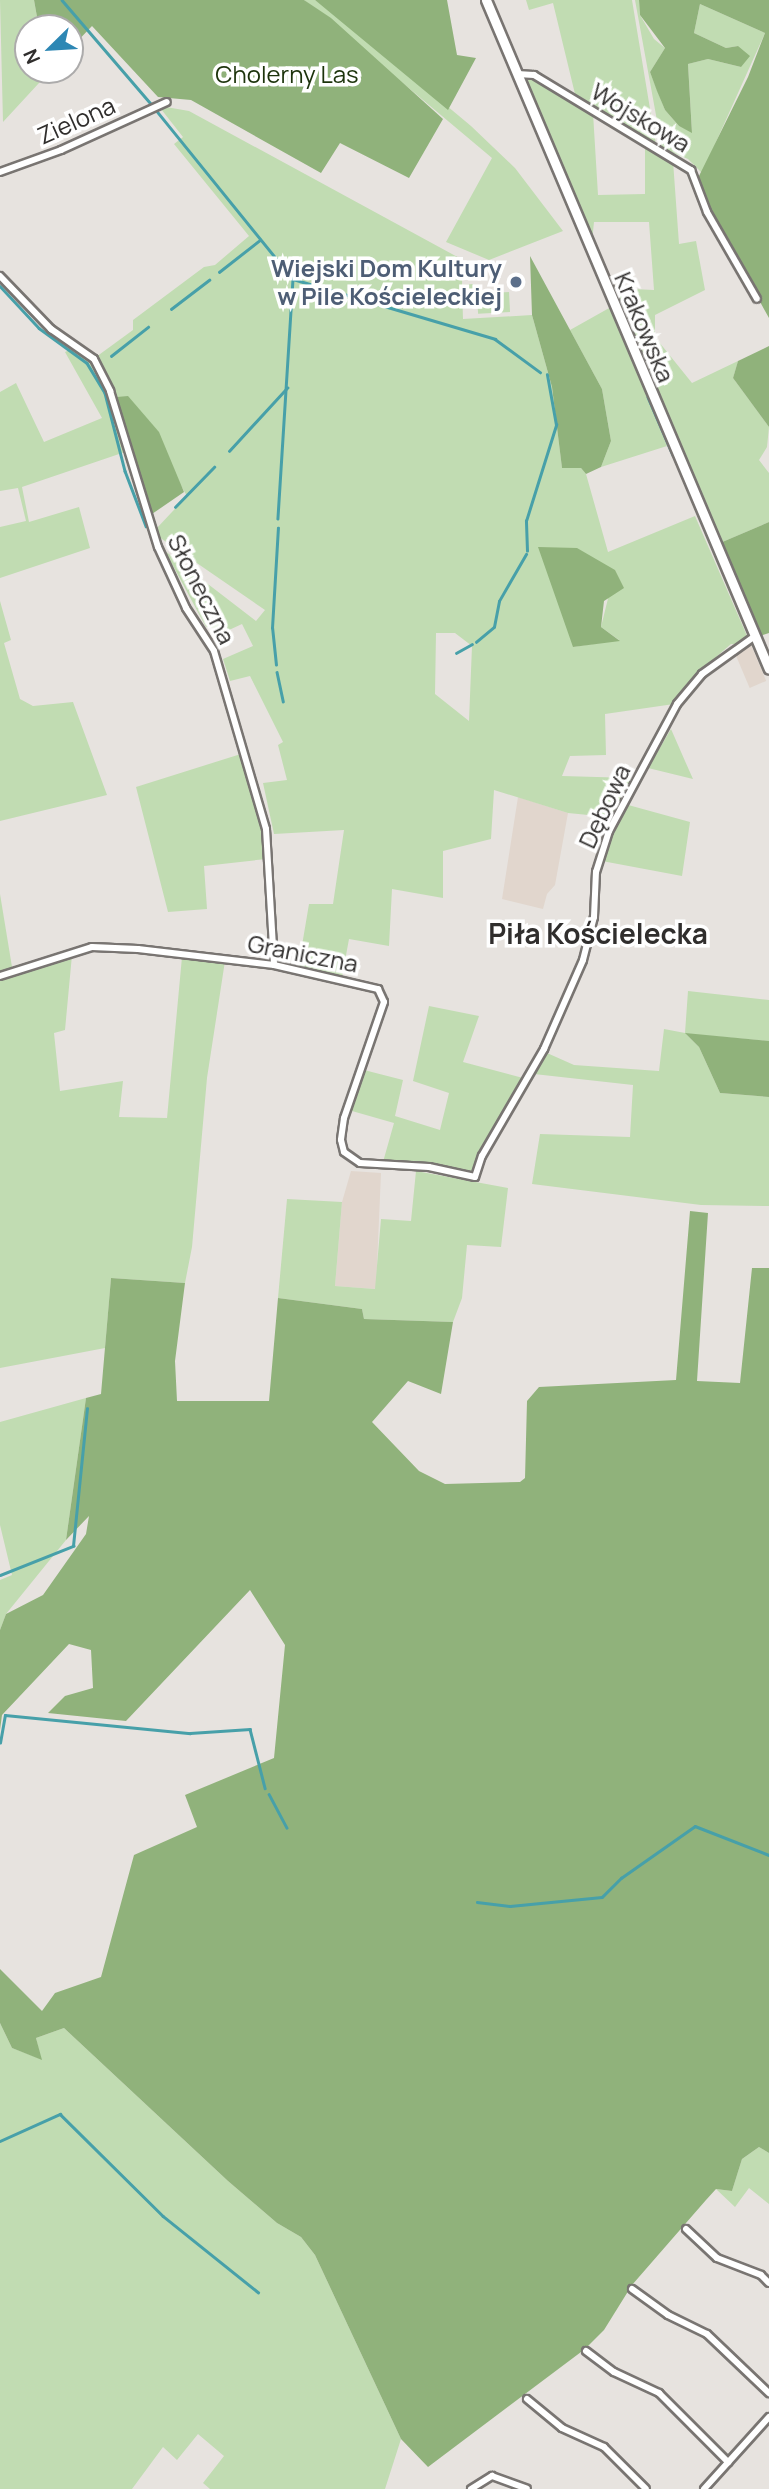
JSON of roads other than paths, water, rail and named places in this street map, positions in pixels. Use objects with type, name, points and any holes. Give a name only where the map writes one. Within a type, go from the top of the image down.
[{"type":"street","name":"Krakowska","points":[[486,0],[769,669]]},
{"type":"street","name":"Wojskowa","points":[[517,75],[534,75],[691,170],[706,212],[757,299]]},
{"type":"street","name":"Zielona","points":[[0,172],[61,150],[167,102]]},
{"type":"street","name":"Słoneczna","points":[[0,276],[51,329],[94,359],[110,391],[148,521],[187,608],[214,651],[259,797],[266,829],[274,965]]},
{"type":"street","name":"Dębowa","points":[[475,1177],[482,1156],[544,1049],[583,960],[594,917],[596,872],[609,831],[677,704],[702,674],[755,636]]},
{"type":"street","name":"Graniczna","points":[[0,976],[92,947],[274,965],[367,985],[384,995],[344,1118],[341,1140],[351,1160],[475,1177]]},
{"type":"street","points":[[686,2229],[717,2258],[761,2275],[769,2283]]},
{"type":"street","points":[[632,2289],[668,2315],[707,2334],[769,2393]]},
{"type":"street","points":[[586,2351],[614,2372],[659,2393],[727,2462]]},
{"type":"street","points":[[527,2399],[562,2428],[604,2447],[646,2489]]},
{"type":"street","points":[[704,2489],[769,2417]]},
{"type":"street","points":[[471,2489],[492,2476],[527,2489]]},
{"type":"waterway","points":[[62,0],[151,104]]},
{"type":"waterway","points":[[156,110],[293,279],[278,519]]},
{"type":"waterway","points":[[219,272],[260,240]]},
{"type":"waterway","points":[[293,279],[495,339],[540,372]]},
{"type":"waterway","points":[[171,309],[209,280]]},
{"type":"waterway","points":[[0,286],[39,328],[87,363],[105,393],[125,471],[146,526]]},
{"type":"waterway","points":[[111,356],[148,327]]},
{"type":"waterway","points":[[527,551],[526,521],[556,425],[547,375]]},
{"type":"waterway","points":[[229,451],[287,388]]},
{"type":"waterway","points":[[648,397],[673,455]]},
{"type":"waterway","points":[[175,507],[214,467]]},
{"type":"waterway","points":[[276,665],[272,628],[278,528]]},
{"type":"waterway","points":[[476,642],[494,627],[499,601],[526,554]]},
{"type":"waterway","points":[[456,653],[472,644]]},
{"type":"waterway","points":[[277,672],[283,701]]},
{"type":"waterway","points":[[0,1575],[73,1546],[87,1409]]},
{"type":"waterway","points":[[0,1743],[5,1715],[190,1733],[250,1729],[265,1788]]},
{"type":"waterway","points":[[269,1794],[287,1828]]},
{"type":"waterway","points":[[477,1902],[510,1906],[602,1897],[621,1878],[695,1826],[769,1855]]},
{"type":"waterway","points":[[0,2141],[60,2114],[163,2216],[258,2292]]},
{"type":"place","name":"Wiejski Dom Kultury w Pile Kościeleckiej","points":[[516,282]]},
{"type":"district","name":"Piła Kościelecka","points":[[598,933]]},
{"type":"park label","name":"Cholerny Las","points":[[287,74]]}]
